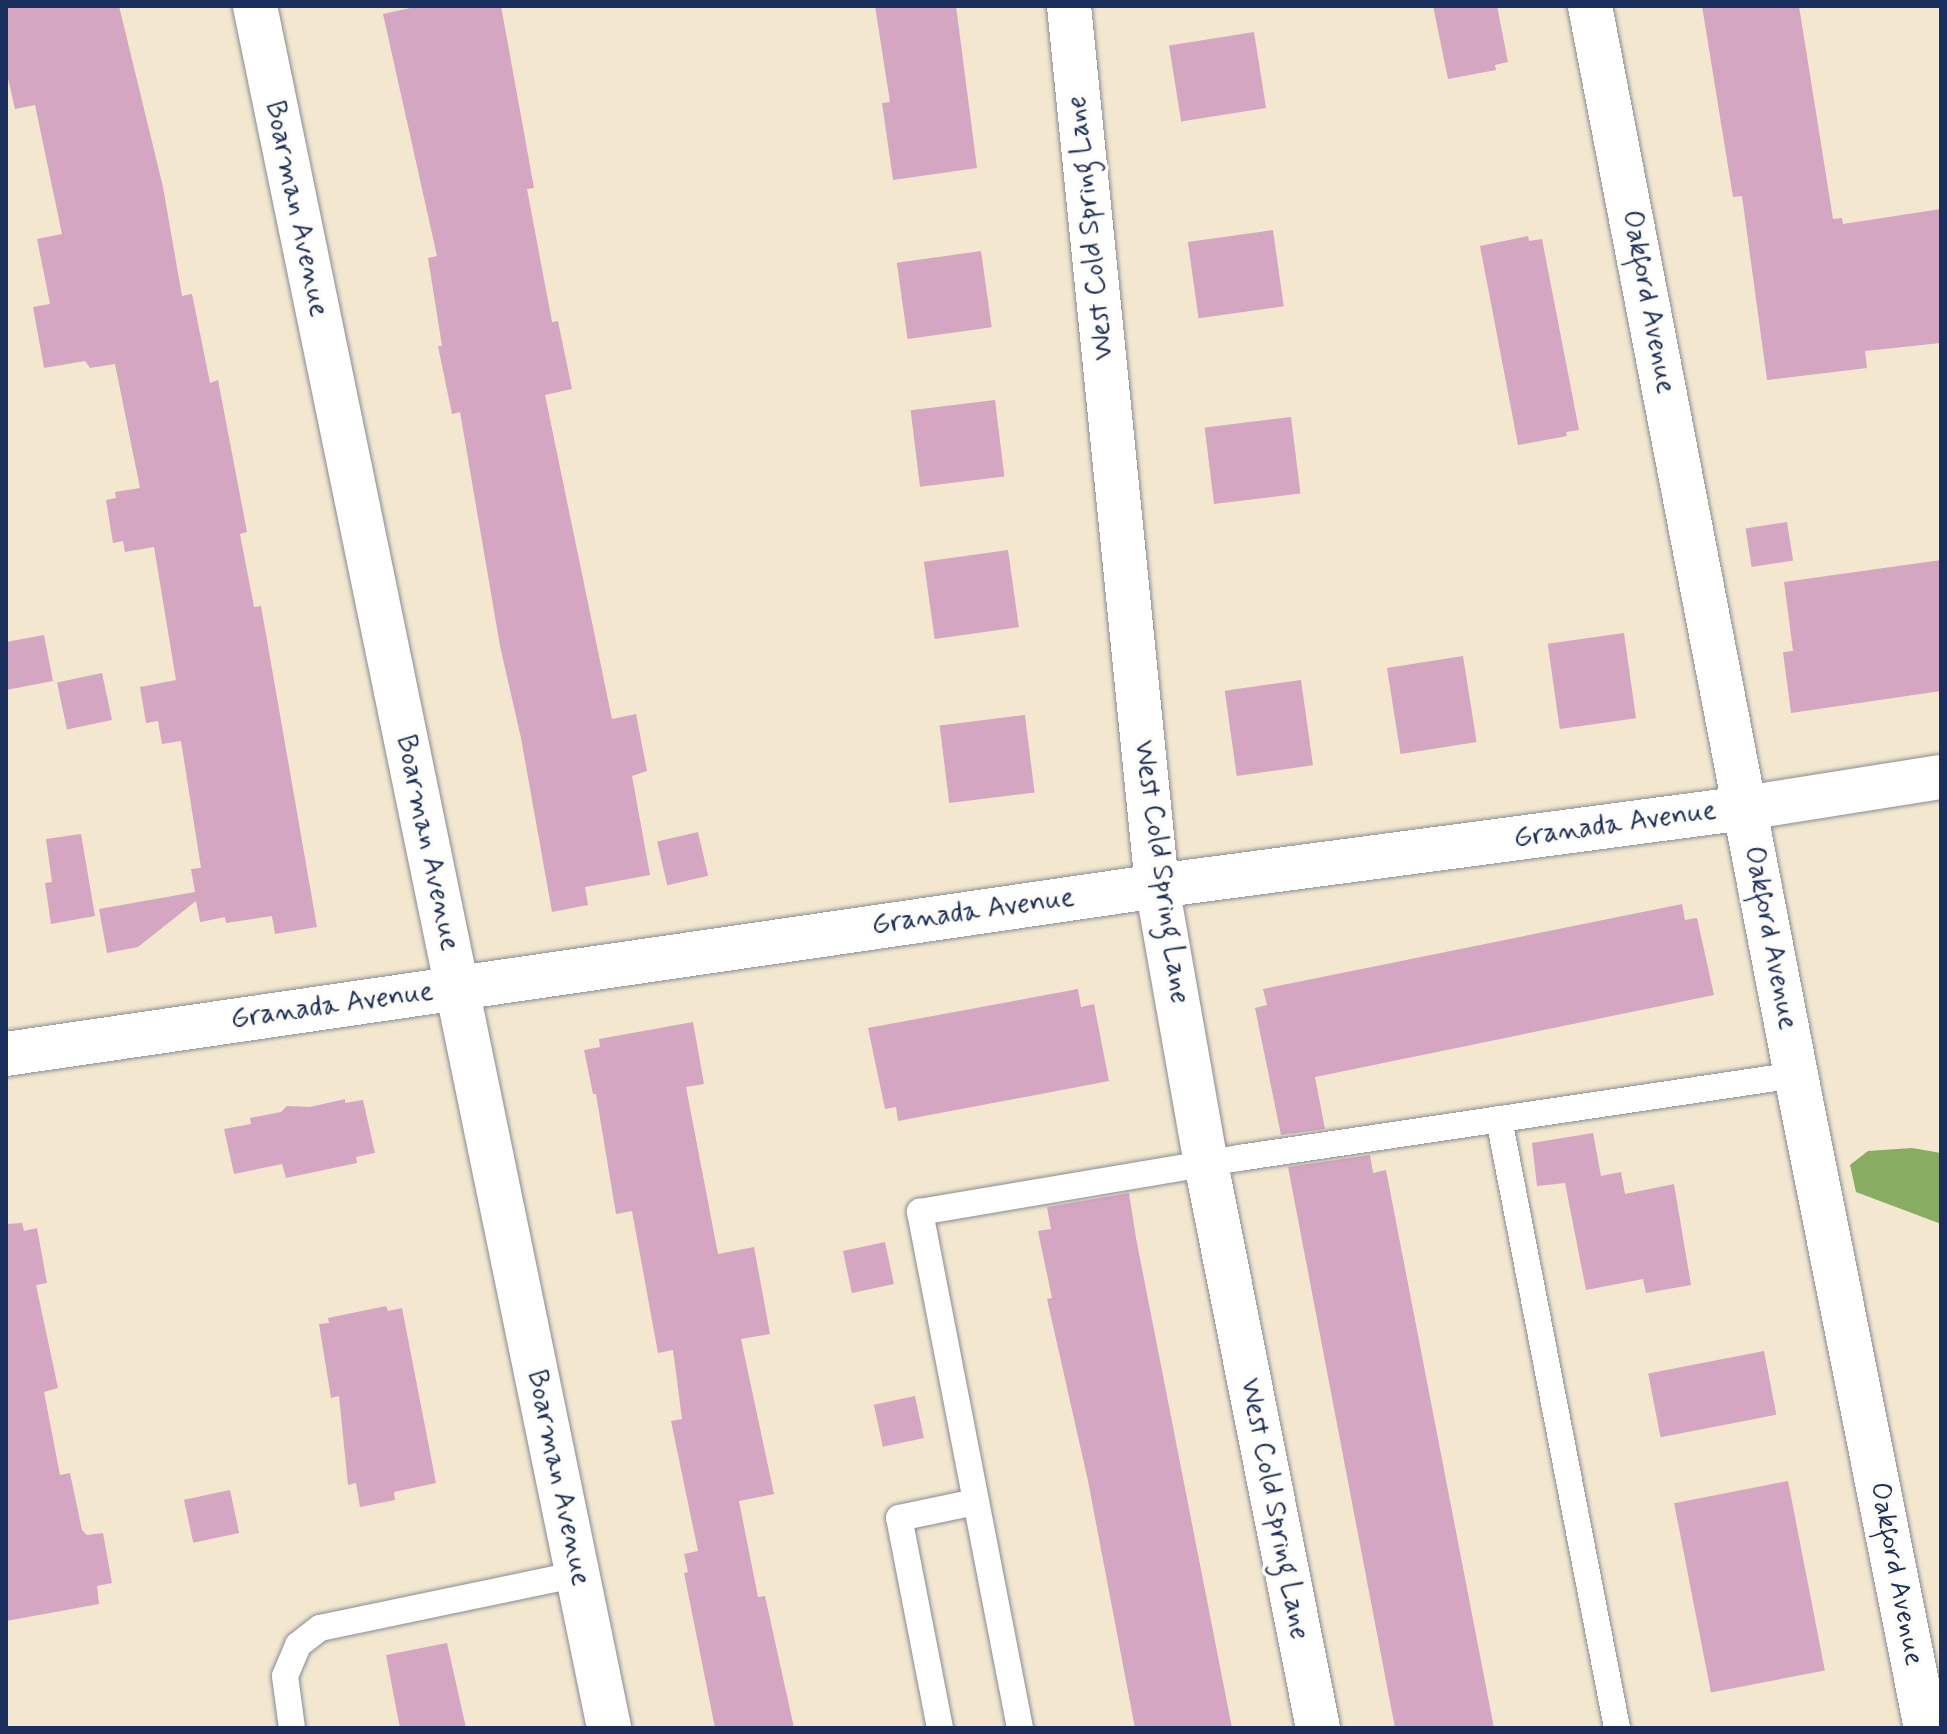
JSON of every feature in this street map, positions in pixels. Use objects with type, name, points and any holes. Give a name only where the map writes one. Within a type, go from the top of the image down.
[{"type":"street","name":"Boarman Avenue","points":[[255,6],[609,1728]]},
{"type":"street","name":"West Cold Spring Lane","points":[[1069,6],[1157,886],[1206,1163],[1318,1728]]},
{"type":"street","name":"Oakford Avenue","points":[[1590,6],[1796,1075],[1926,1728]]},
{"type":"street","name":"Granada Avenue","points":[[6,1054],[1157,886],[1745,808],[1941,777]]},
{"type":"lane","points":[[1020,1728],[920,1212],[1206,1163],[1796,1075]]},
{"type":"lane","points":[[1499,1119],[1617,1728]]},
{"type":"lane","points":[[940,1728],[899,1518],[975,1502]]},
{"type":"lane","points":[[292,1728],[285,1676],[298,1645],[320,1628],[578,1574]]},
{"type":"green space","points":[[1912,1148],[1941,1153],[1941,1224],[1856,1192],[1850,1165],[1868,1151]]},
{"type":"building","points":[[6,6],[119,6],[163,187],[182,296],[192,294],[210,383],[218,380],[247,532],[240,534],[254,607],[261,606],[317,927],[275,934],[272,916],[226,923],[225,917],[200,922],[196,901],[138,947],[107,953],[99,909],[195,892],[191,869],[201,868],[181,741],[162,744],[158,721],[146,723],[140,687],[176,680],[154,547],[125,552],[123,541],[113,543],[106,500],[116,498],[115,492],[140,488],[115,364],[90,368],[85,361],[44,368],[33,307],[50,304],[37,239],[62,234],[35,105],[15,109],[6,70]]},
{"type":"building","points":[[419,6],[501,6],[534,188],[527,189],[552,322],[558,321],[572,389],[545,395],[612,719],[636,714],[647,771],[632,776],[650,875],[585,887],[588,905],[552,912],[521,738],[500,646],[460,412],[452,414],[438,346],[442,346],[428,258],[437,256],[383,14]]},
{"type":"building","points":[[875,6],[956,6],[977,168],[893,180],[882,103],[890,102]]},
{"type":"building","points":[[1433,6],[1497,6],[1508,62],[1495,65],[1496,70],[1448,79]]},
{"type":"building","points":[[1702,6],[1799,6],[1833,219],[1842,218],[1843,224],[1941,209],[1941,343],[1865,351],[1867,368],[1767,380],[1742,196],[1733,197]]},
{"type":"building","points":[[1254,32],[1266,108],[1181,122],[1169,45]]},
{"type":"building","points":[[1273,230],[1284,306],[1199,318],[1188,242]]},
{"type":"building","points":[[1528,236],[1529,241],[1542,239],[1579,430],[1566,432],[1567,436],[1518,445],[1480,246]]},
{"type":"building","points":[[981,251],[992,327],[908,339],[897,263]]},
{"type":"building","points":[[995,400],[1004,476],[920,487],[911,410]]},
{"type":"building","points":[[1291,417],[1300,493],[1214,504],[1205,428]]},
{"type":"building","points":[[1787,522],[1793,561],[1752,567],[1746,529]]},
{"type":"building","points":[[1008,550],[1019,627],[935,639],[924,562]]},
{"type":"building","points":[[1941,560],[1941,691],[1791,713],[1783,652],[1793,651],[1784,582]]},
{"type":"building","points":[[1624,633],[1636,718],[1560,729],[1548,644]]},
{"type":"building","points":[[44,635],[53,681],[6,690],[6,642]]},
{"type":"building","points":[[1463,656],[1477,742],[1401,754],[1387,668]]},
{"type":"building","points":[[102,673],[112,720],[67,730],[57,683]]},
{"type":"building","points":[[1301,680],[1313,765],[1237,776],[1225,691]]},
{"type":"building","points":[[1025,715],[1035,792],[949,803],[940,725]]},
{"type":"building","points":[[698,832],[708,876],[667,885],[657,841]]},
{"type":"building","points":[[81,834],[95,916],[51,924],[45,883],[52,882],[46,839]]},
{"type":"building","points":[[1682,904],[1685,920],[1697,918],[1714,995],[1315,1077],[1325,1129],[1281,1135],[1255,1008],[1267,1005],[1263,989]]},
{"type":"building","points":[[1078,989],[1081,1007],[1094,1004],[1109,1081],[898,1121],[896,1107],[885,1109],[868,1028]]},
{"type":"building","points":[[693,1022],[704,1084],[686,1087],[718,1254],[754,1247],[770,1334],[741,1339],[774,1494],[739,1501],[758,1597],[765,1596],[794,1728],[715,1728],[684,1573],[688,1572],[684,1554],[698,1551],[671,1421],[682,1419],[673,1350],[658,1353],[632,1211],[616,1214],[596,1094],[593,1094],[584,1050],[600,1047],[599,1039]]},
{"type":"building","points":[[345,1099],[345,1103],[363,1100],[375,1153],[356,1157],[357,1163],[286,1178],[282,1164],[234,1174],[224,1129],[251,1124],[250,1118],[281,1112],[287,1106],[310,1107]]},
{"type":"building","points":[[1593,1133],[1601,1176],[1621,1172],[1625,1194],[1674,1184],[1691,1285],[1646,1293],[1643,1279],[1586,1290],[1565,1183],[1537,1186],[1532,1143]]},
{"type":"building","points":[[1370,1155],[1373,1173],[1386,1170],[1494,1728],[1395,1728],[1288,1167]]},
{"type":"building","points":[[1129,1193],[1232,1728],[1135,1728],[1088,1481],[1047,1299],[1052,1298],[1038,1231],[1051,1229],[1047,1207]]},
{"type":"building","points":[[22,1223],[24,1231],[37,1228],[47,1283],[36,1285],[58,1388],[44,1392],[60,1475],[70,1473],[82,1530],[87,1535],[103,1533],[112,1583],[97,1586],[99,1604],[6,1621],[6,1224]]},
{"type":"building","points":[[885,1242],[894,1284],[852,1293],[843,1251]]},
{"type":"building","points":[[386,1306],[388,1311],[402,1308],[436,1483],[394,1492],[395,1500],[360,1507],[356,1483],[348,1485],[339,1396],[331,1398],[319,1324],[329,1323],[328,1318]]},
{"type":"building","points":[[1764,1351],[1776,1415],[1661,1437],[1648,1374]]},
{"type":"building","points":[[915,1396],[924,1438],[883,1447],[874,1405]]},
{"type":"building","points":[[1788,1481],[1825,1670],[1711,1693],[1674,1503]]},
{"type":"building","points":[[230,1490],[239,1533],[193,1543],[184,1500]]},
{"type":"building","points":[[447,1643],[466,1728],[400,1728],[386,1655]]}]
